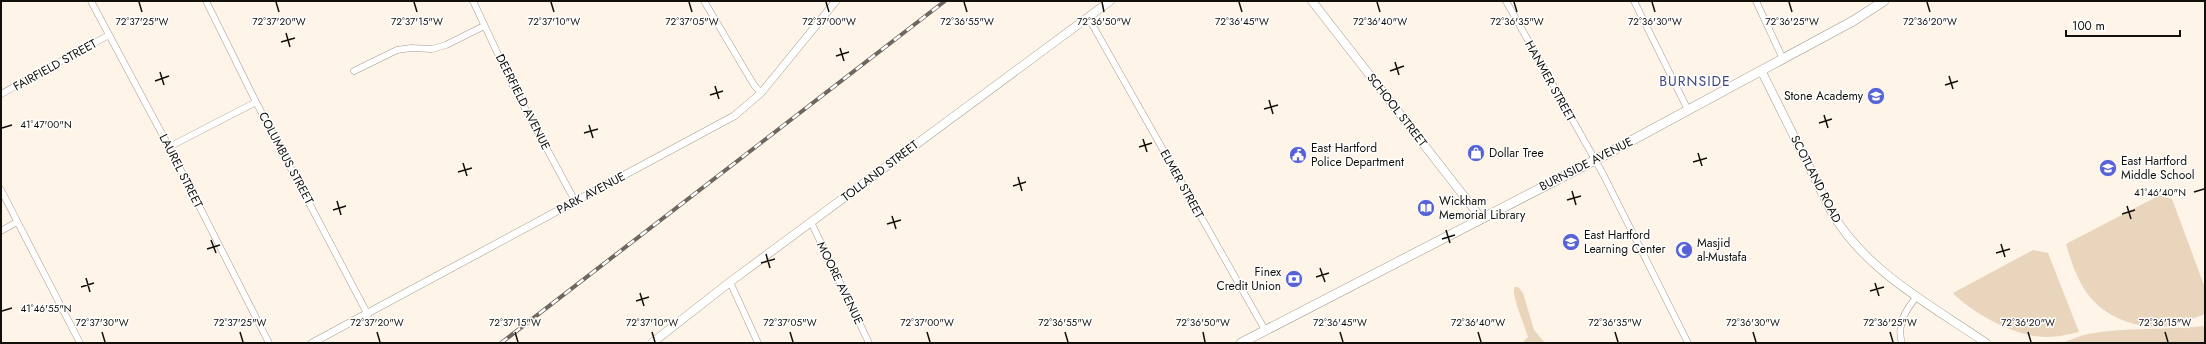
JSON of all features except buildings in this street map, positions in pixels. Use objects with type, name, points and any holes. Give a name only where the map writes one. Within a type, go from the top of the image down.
[{"type":"main road","name":"TOLLAND STREET","points":[[652,343],[730,282],[1110,1]]},
{"type":"main road","name":"SCHOOL STREET","points":[[1312,1],[1481,218]]},
{"type":"main road","name":"BURNSIDE AVENUE","points":[[1241,343],[1594,160],[1853,21],[1884,1]]},
{"type":"main road","name":"SCOTLAND ROAD","points":[[1761,70],[1839,225],[1861,251],[1886,274],[1986,343]]},
{"type":"street","name":"LAUREL STREET","points":[[91,1],[169,147],[269,343]]},
{"type":"street","name":"COLUMBUS STREET","points":[[206,1],[256,102],[368,314]]},
{"type":"street","name":"DEERFIELD AVENUE","points":[[473,1],[513,86],[575,201]]},
{"type":"street","points":[[704,1],[754,85],[761,93]]},
{"type":"street","name":"HANMER STREET","points":[[1506,1],[1631,227],[1688,343]]},
{"type":"street","points":[[1634,1],[1688,110]]},
{"type":"street","points":[[1756,1],[1783,59]]},
{"type":"street","name":"PARK AVENUE","points":[[312,343],[734,116],[761,93],[834,2]]},
{"type":"street","name":"ELMER STREET","points":[[1088,17],[1265,330]]},
{"type":"street","points":[[354,71],[398,50],[412,48],[432,49],[446,45],[484,26]]},
{"type":"street","name":"FAIRFIELD STREET","points":[[1,94],[109,35]]},
{"type":"street","points":[[169,147],[256,102]]},
{"type":"street","points":[[1,190],[80,343]]},
{"type":"street","points":[[1,231],[17,222]]},
{"type":"street","name":"MOORE AVENUE","points":[[811,222],[869,343]]},
{"type":"street","points":[[730,282],[758,343]]},
{"type":"street","points":[[1902,343],[1900,326],[1906,310],[1916,296]]},
{"type":"shaded area","points":[[2160,195],[2172,199],[2205,288],[2205,314],[2172,325],[2151,327],[2122,320],[2113,316],[2097,304],[2090,297],[2078,279],[2066,244]]},
{"type":"shaded area","points":[[2033,250],[2048,253],[2079,332],[2048,337],[2023,334],[1997,323],[1972,309],[1953,293]]},
{"type":"shaded area","points":[[1515,287],[1518,287],[1523,293],[1534,330],[1545,343],[1522,343],[1528,337],[1514,296]]},
{"type":"shaded area","points":[[2205,326],[2205,343],[2062,343],[2085,335],[2103,332],[2132,329]]},
{"type":"railway","points":[[501,343],[945,1]]},
{"type":"place","name":"Stone Academy","points":[[1876,96]]},
{"type":"place","name":"Dollar Tree","points":[[1476,153]]},
{"type":"place","name":"East Hartford Police Department","points":[[1298,155]]},
{"type":"place","name":"East Hartford Middle School","points":[[2108,168]]},
{"type":"place","name":"Wickham Memorial Library","points":[[1426,208]]},
{"type":"place","name":"East Hartford Learning Center","points":[[1571,242]]},
{"type":"place","name":"Masjid al-Mustafa","points":[[1684,250]]},
{"type":"place","name":"Finex Credit Union","points":[[1294,279]]},
{"type":"district","name":"BURNSIDE","points":[[1695,81]]}]
